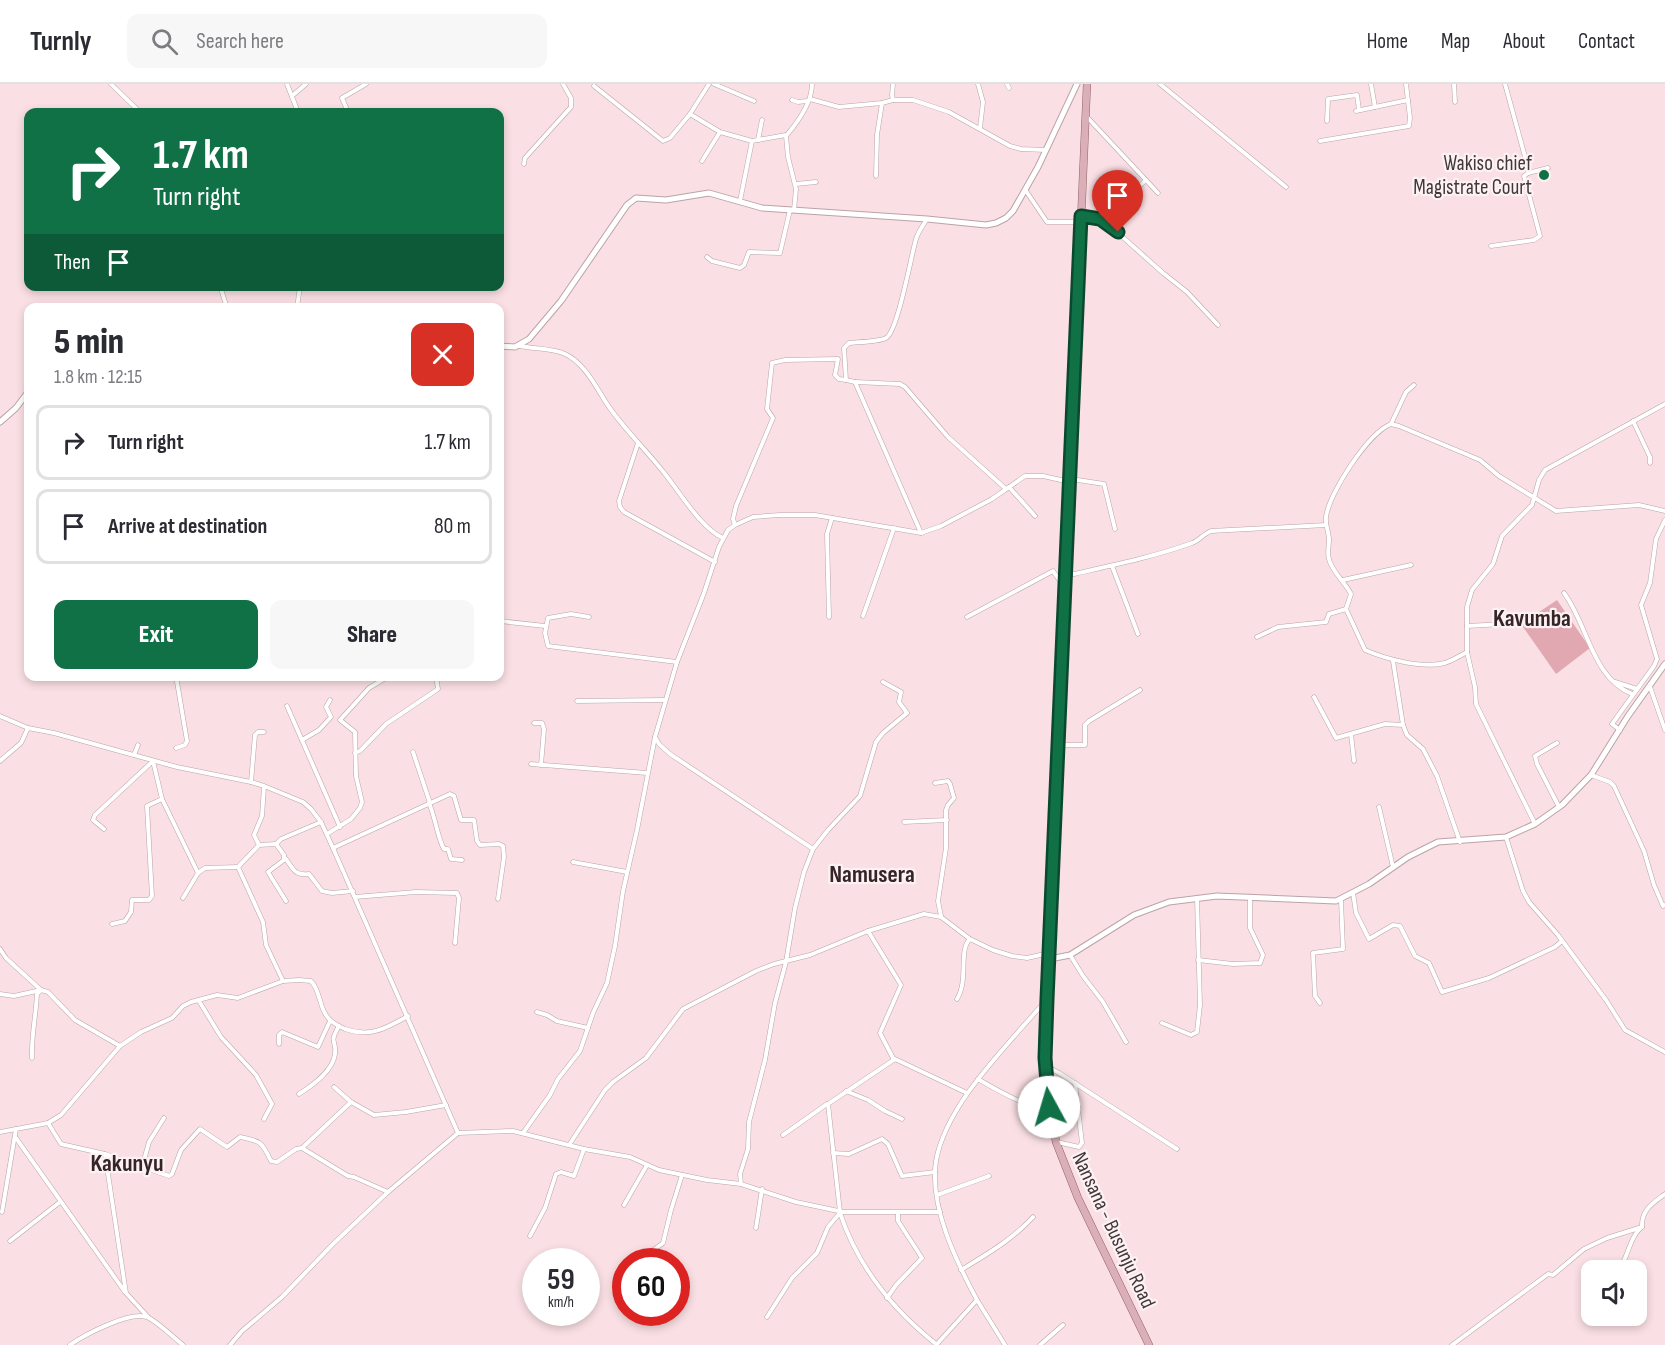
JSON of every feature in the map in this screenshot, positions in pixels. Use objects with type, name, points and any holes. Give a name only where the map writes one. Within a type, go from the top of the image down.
[{"type":"main road","name":"Nansana - Busunju Road","points":[[1087,84],[1046,1066],[1049,1107],[1056,1142],[1078,1198],[1149,1345]]},
{"type":"street","points":[[111,84],[137,108]]},
{"type":"street","points":[[287,84],[296,108]]},
{"type":"street","points":[[292,96],[306,84]]},
{"type":"street","points":[[346,108],[342,98],[366,84]]},
{"type":"street","points":[[524,164],[525,159],[571,107],[571,98],[563,84]]},
{"type":"street","points":[[714,84],[754,101]]},
{"type":"street","points":[[707,257],[712,261],[740,268],[749,252],[778,253],[781,251],[796,184],[788,157],[787,135],[809,100],[812,84]]},
{"type":"street","points":[[893,84],[893,100]]},
{"type":"street","points":[[978,84],[983,102],[980,128]]},
{"type":"street","points":[[519,346],[529,339],[561,301],[633,199],[666,200],[709,193],[762,208],[986,225],[996,223],[1013,211],[1026,191],[1077,84]]},
{"type":"street","points":[[1161,84],[1286,186]]},
{"type":"street","points":[[1371,84],[1375,107]]},
{"type":"street","points":[[1320,141],[1409,126],[1406,84]]},
{"type":"street","points":[[1454,84],[1455,102]]},
{"type":"street","points":[[1505,84],[1528,173]]},
{"type":"street","points":[[594,86],[663,141],[670,138],[690,114],[707,85]]},
{"type":"street","points":[[1327,121],[1328,99],[1357,95],[1358,111],[1408,100]]},
{"type":"street","points":[[792,100],[798,102],[809,100],[839,107],[893,100],[913,100],[949,112],[1010,146],[1046,150]]},
{"type":"street","points":[[876,177],[877,135],[882,103]]},
{"type":"street","points":[[690,114],[720,132],[752,141],[787,135]]},
{"type":"street","points":[[1085,114],[1158,193]]},
{"type":"street","points":[[758,140],[762,120]]},
{"type":"street","points":[[702,161],[720,132]]},
{"type":"street","points":[[740,201],[752,141]]},
{"type":"street","points":[[1491,246],[1533,240],[1540,236],[1524,176],[1548,168]]},
{"type":"street","points":[[1103,220],[1146,180]]},
{"type":"street","points":[[796,184],[816,182]]},
{"type":"street","points":[[1026,191],[1047,222],[1103,220],[1187,292],[1218,325]]},
{"type":"street","points":[[846,381],[844,346],[849,343],[883,339],[889,336],[913,258],[917,237],[927,219]]},
{"type":"street","points":[[504,346],[561,352],[571,357],[585,371],[610,408],[665,474],[683,500],[689,504],[711,533],[723,538]]},
{"type":"street","points":[[735,525],[733,519],[736,506],[773,418],[767,410],[772,363],[785,360],[838,359],[835,375],[839,379],[900,384],[905,387],[948,436],[1035,516]]},
{"type":"street","points":[[855,382],[921,533]]},
{"type":"street","points":[[1413,385],[1406,392],[1391,424],[1376,434],[1346,473],[1328,509],[1326,525],[1330,538],[1329,559],[1351,594],[1346,609],[1365,650],[1394,661],[1444,663],[1467,652]]},
{"type":"street","points":[[0,422],[24,397]]},
{"type":"street","points":[[1535,824],[1476,704],[1475,687],[1467,652],[1467,607],[1472,590],[1493,564],[1502,536],[1532,504],[1539,480],[1545,470],[1665,404]]},
{"type":"street","points":[[1633,421],[1650,457],[1650,463]]},
{"type":"street","points":[[1391,424],[1472,456],[1499,476],[1556,511],[1639,505],[1665,511]]},
{"type":"street","points":[[638,442],[619,501],[620,507],[645,525],[715,562]]},
{"type":"street","points":[[523,1133],[550,1095],[558,1079],[580,1051],[607,983],[627,872],[664,700],[723,538],[735,525],[753,518],[815,515],[921,533],[941,526],[992,499],[1020,479],[1031,475],[1104,484],[1115,529]]},
{"type":"street","points":[[829,617],[826,534],[832,518]]},
{"type":"street","points":[[1620,730],[1612,724],[1657,659],[1641,605],[1650,583],[1656,539],[1665,520]]},
{"type":"street","points":[[1065,574],[1112,566],[1194,543],[1211,531],[1326,525]]},
{"type":"street","points":[[863,616],[894,528]]},
{"type":"street","points":[[1343,580],[1411,565]]},
{"type":"street","points":[[1112,566],[1137,634]]},
{"type":"street","points":[[967,617],[1053,572],[1060,581],[1065,582]]},
{"type":"street","points":[[1563,593],[1572,605],[1594,653],[1612,681],[1622,690],[1632,694]]},
{"type":"street","points":[[1257,637],[1278,627],[1326,622],[1329,614],[1346,609]]},
{"type":"street","points":[[589,616],[571,614],[548,618],[545,626],[548,646],[677,662]]},
{"type":"street","points":[[504,621],[545,626]]},
{"type":"street","points":[[1467,626],[1503,624]]},
{"type":"street","points":[[1394,661],[1403,724],[1407,735],[1423,749],[1437,776],[1460,842]]},
{"type":"street","points":[[569,1145],[605,1090],[646,1058],[683,1009],[756,970],[822,951],[868,931],[924,914],[941,916],[970,939],[1012,956],[1027,958],[1070,955],[1134,915],[1170,902],[1197,897],[1341,900],[1408,857],[1438,842],[1506,837],[1535,824],[1559,807],[1592,775],[1665,664]]},
{"type":"street","points":[[176,748],[185,745],[187,741],[177,681]]},
{"type":"street","points":[[340,720],[365,691],[381,681]]},
{"type":"street","points":[[355,753],[360,751],[386,724],[438,690],[437,681]]},
{"type":"street","points":[[1612,681],[1636,689]]},
{"type":"street","points":[[741,1184],[740,1174],[747,1149],[749,1122],[765,1060],[804,872],[813,849],[860,796],[868,776],[876,742],[907,713],[899,702],[900,691],[883,682]]},
{"type":"street","points":[[1650,687],[1665,730]]},
{"type":"street","points":[[1058,745],[1084,745],[1085,725],[1089,721],[1140,690]]},
{"type":"street","points":[[1314,697],[1334,737],[1338,738],[1385,724],[1403,724]]},
{"type":"street","points":[[327,834],[357,813],[362,802],[356,776],[355,732],[340,720],[331,717],[327,707],[330,700]]},
{"type":"street","points":[[577,701],[664,700]]},
{"type":"street","points":[[287,706],[340,827]]},
{"type":"street","points":[[0,716],[28,728],[153,761],[251,782],[303,802],[321,822],[327,834],[458,1133]]},
{"type":"street","points":[[302,740],[319,730],[331,717]]},
{"type":"street","points":[[534,723],[542,723],[544,729],[541,765]]},
{"type":"street","points":[[0,761],[21,743],[28,728]]},
{"type":"street","points":[[251,782],[255,735],[258,732],[264,732]]},
{"type":"street","points":[[1351,734],[1354,761]]},
{"type":"street","points":[[655,736],[659,744],[670,754],[813,849]]},
{"type":"street","points":[[1557,743],[1535,756],[1559,807]]},
{"type":"street","points":[[134,755],[138,745]]},
{"type":"street","points":[[412,752],[430,803],[441,845],[444,849],[448,849],[452,860],[462,860]]},
{"type":"street","points":[[153,761],[162,799],[198,873]]},
{"type":"street","points":[[104,829],[93,820],[95,815],[153,761]]},
{"type":"street","points":[[531,764],[647,773]]},
{"type":"street","points":[[1592,775],[1614,786],[1644,851],[1663,906],[1665,905]]},
{"type":"street","points":[[935,783],[945,781],[950,784],[954,798],[948,805],[946,848],[938,901],[941,916]]},
{"type":"street","points":[[259,846],[254,835],[262,816],[264,786]]},
{"type":"street","points":[[333,848],[382,827],[448,794],[454,796],[460,818],[474,820],[477,841],[480,845],[499,844],[503,846],[504,857],[498,899]]},
{"type":"street","points":[[112,924],[125,921],[131,912],[132,900],[149,900],[152,896],[147,806],[162,799]]},
{"type":"street","points":[[1379,807],[1393,867]]},
{"type":"street","points":[[904,822],[947,820]]},
{"type":"street","points":[[183,898],[198,873],[205,868],[238,867],[259,846],[276,844],[280,839],[321,822]]},
{"type":"street","points":[[1506,837],[1523,891],[1529,902],[1562,941],[1626,1030],[1665,1052]]},
{"type":"street","points":[[276,844],[298,874],[301,876],[309,874],[322,891],[332,893],[353,891]]},
{"type":"street","points":[[285,858],[268,872],[286,901]]},
{"type":"street","points":[[573,862],[627,872]]},
{"type":"street","points":[[238,867],[263,922],[266,945],[283,981]]},
{"type":"street","points":[[355,897],[416,892],[457,893],[459,898],[455,943]]},
{"type":"street","points":[[1353,894],[1356,913],[1369,939],[1393,925],[1400,926],[1415,956],[1429,963],[1438,988],[1442,992],[1489,978],[1555,947],[1562,941]]},
{"type":"street","points":[[1162,1023],[1191,1035],[1197,1032],[1200,1007],[1197,897]]},
{"type":"street","points":[[1198,960],[1233,964],[1260,963],[1263,955],[1250,928],[1250,897]]},
{"type":"street","points":[[1320,1003],[1314,996],[1313,953],[1343,949],[1341,900]]},
{"type":"street","points":[[868,931],[901,985],[880,1033],[894,1060]]},
{"type":"street","points":[[957,999],[965,975],[966,944],[970,939]]},
{"type":"street","points":[[0,949],[6,958],[41,990],[48,992],[75,1020],[120,1046]]},
{"type":"street","points":[[1070,955],[1103,1002],[1126,1042]]},
{"type":"street","points":[[0,1132],[48,1123],[66,1111],[120,1046],[141,1032],[172,1018],[183,1006],[217,995],[238,998],[283,981],[310,981],[316,987],[325,1014],[330,1021],[339,1026],[368,1033],[408,1016]]},
{"type":"street","points":[[0,994],[14,996],[41,990]]},
{"type":"street","points":[[32,1058],[31,1043],[34,1034],[37,994],[41,990]]},
{"type":"street","points":[[1005,1345],[977,1300],[950,1246],[940,1212],[935,1172],[936,1158],[944,1131],[968,1093],[1047,999]]},
{"type":"street","points":[[199,1001],[221,1036],[256,1075],[272,1104],[264,1119]]},
{"type":"street","points":[[537,1012],[557,1021],[588,1028]]},
{"type":"street","points":[[279,1044],[279,1035],[282,1032],[318,1047],[330,1021]]},
{"type":"street","points":[[299,1094],[316,1082],[328,1068],[335,1054],[332,1038],[339,1026]]},
{"type":"street","points":[[783,1135],[894,1060],[968,1093]]},
{"type":"street","points":[[1046,1066],[1177,1149]]},
{"type":"street","points":[[978,1079],[1005,1094],[1042,1108],[1049,1107]]},
{"type":"street","points":[[1056,1142],[1079,1147],[1082,1143],[1074,1082]]},
{"type":"street","points":[[334,1087],[351,1102],[374,1115],[446,1105]]},
{"type":"street","points":[[846,1091],[902,1119]]},
{"type":"street","points":[[48,1123],[61,1144],[105,1154],[170,1175],[181,1150],[200,1129],[226,1147],[240,1137],[257,1140],[272,1161],[277,1162],[296,1149],[302,1148],[351,1102]]},
{"type":"street","points":[[828,1104],[841,1212],[849,1239],[864,1267],[887,1298],[936,1345],[977,1300]]},
{"type":"street","points":[[142,1167],[149,1142],[164,1118]]},
{"type":"street","points":[[2,1212],[16,1129]]},
{"type":"street","points":[[230,1345],[388,1192],[458,1133],[494,1130],[523,1133],[584,1149],[630,1157],[659,1170],[762,1189],[796,1202],[841,1212],[940,1212]]},
{"type":"street","points":[[16,1138],[126,1293],[148,1317],[183,1345]]},
{"type":"street","points":[[833,1153],[849,1154],[882,1139],[888,1144],[902,1176],[935,1172]]},
{"type":"street","points":[[302,1148],[348,1176],[388,1192]]},
{"type":"street","points":[[530,1236],[544,1208],[556,1174],[561,1172],[574,1176],[584,1149]]},
{"type":"street","points":[[105,1154],[126,1293]]},
{"type":"street","points":[[624,1205],[647,1165]]},
{"type":"street","points":[[656,1248],[663,1243],[682,1175]]},
{"type":"street","points":[[938,1195],[989,1176]]},
{"type":"street","points":[[756,1228],[762,1189]]},
{"type":"street","points":[[1642,1227],[1641,1217],[1645,1211],[1665,1194]]},
{"type":"street","points":[[10,1241],[60,1202]]},
{"type":"street","points":[[766,1317],[792,1278],[817,1252],[828,1227],[841,1212]]},
{"type":"street","points":[[887,1298],[922,1258],[898,1221],[898,1213]]},
{"type":"street","points":[[961,1270],[1005,1243],[1033,1217]]},
{"type":"street","points":[[1626,1260],[1636,1232],[1642,1227]]},
{"type":"street","points":[[1452,1345],[1548,1274],[1553,1275],[1584,1249],[1607,1238],[1642,1227]]},
{"type":"street","points":[[70,1345],[86,1334],[108,1325],[136,1317],[148,1317]]},
{"type":"street","points":[[1040,1345],[1063,1325]]},
{"type":"shaded area","points":[[1557,600],[1590,648],[1556,674],[1521,624]]},
{"type":"place","name":"Wakiso chief Magistrate Court","points":[[1544,175]]},
{"type":"district","name":"Kavumba","points":[[1532,618]]},
{"type":"district","name":"Namusera","points":[[872,874]]},
{"type":"district","name":"Kakunyu","points":[[127,1163]]},
{"type":"route","points":[[1049,1107],[1045,1058],[1047,999],[1081,216],[1100,219],[1118,232]]}]
